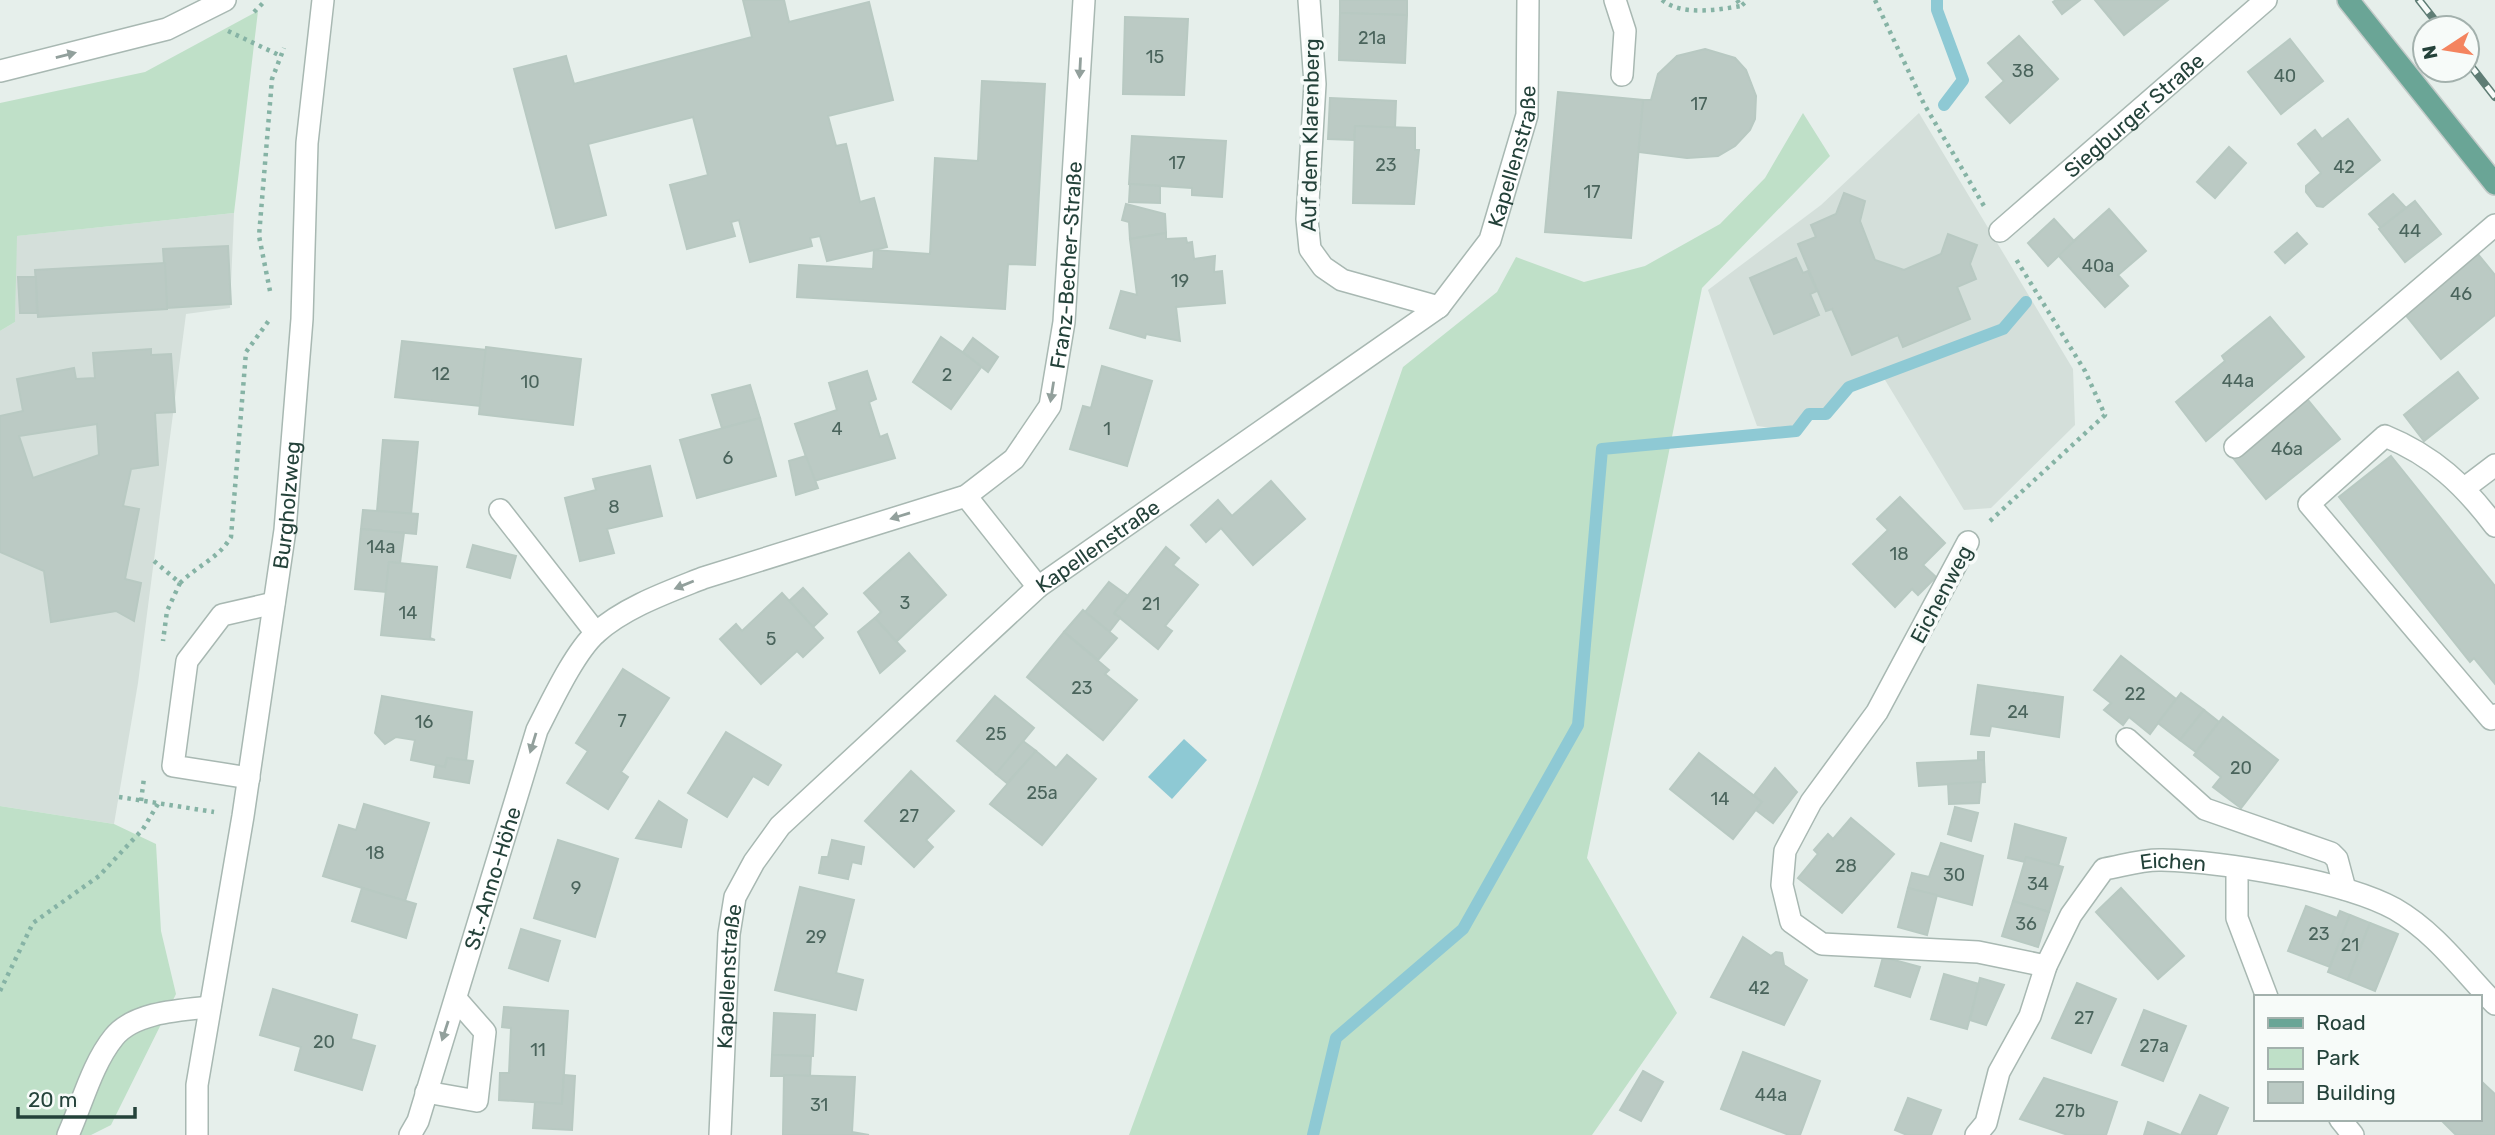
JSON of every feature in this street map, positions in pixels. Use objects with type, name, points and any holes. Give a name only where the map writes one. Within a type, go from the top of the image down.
[{"type":"main road","points":[[2347,0],[2495,184]]},
{"type":"street","points":[[0,71],[167,29],[225,0]]},
{"type":"street","name":"Burgholzweg","points":[[197,1135],[197,1085],[243,817],[285,530],[301,332],[307,143],[323,0]]},
{"type":"street","name":"Franz-Becher-Straße","points":[[966,495],[1014,459],[1050,406],[1064,322],[1084,0]]},
{"type":"street","name":"Auf dem Klarenberg","points":[[1309,0],[1315,84],[1307,219],[1310,249],[1323,267],[1342,280],[1439,307]]},
{"type":"street","name":"Kapellenstraße","points":[[720,1135],[729,934],[735,897],[754,862],[780,827],[1038,587],[1439,307],[1489,240],[1527,115],[1528,0]]},
{"type":"street","points":[[1615,0],[1625,31],[1622,75]]},
{"type":"street","name":"Siegburger Straße","points":[[2000,231],[2266,0]]},
{"type":"street","points":[[2235,447],[2495,225]]},
{"type":"street","points":[[2495,526],[2466,487],[2408,445],[2385,436],[2309,504],[2491,719],[2495,715]]},
{"type":"street","points":[[2466,487],[2495,465]]},
{"type":"street","points":[[966,495],[1038,587]]},
{"type":"street","name":"St.-Anno-Höhe","points":[[410,1135],[418,1121],[537,730],[556,691],[596,633],[655,598],[703,578],[966,495]]},
{"type":"street","points":[[500,510],[596,633]]},
{"type":"street","name":"Eichenweg","points":[[1968,542],[1877,712],[1811,802],[1785,851],[1782,885],[1791,922],[1822,944],[1978,953],[2046,966]]},
{"type":"street","points":[[249,778],[173,766],[187,661],[222,615],[274,603]]},
{"type":"street","points":[[2127,740],[2204,808],[2330,853],[2337,859],[2345,889]]},
{"type":"street","name":"Eichen","points":[[1976,1135],[1986,1123],[1999,1072],[2030,1016],[2046,966],[2071,915],[2104,869],[2159,860],[2237,868],[2345,889],[2395,910],[2435,939],[2495,1004]]},
{"type":"street","points":[[2237,868],[2237,918],[2266,995]]},
{"type":"street","points":[[426,1092],[477,1101],[485,1032],[456,999]]},
{"type":"street","points":[[68,1135],[96,1069],[115,1035],[137,1022],[172,1011],[210,1007]]},
{"type":"street","points":[[2342,1121],[2353,1135]]},
{"type":"path","points":[[1662,0],[1673,8],[1689,10],[1741,6],[1748,0]]},
{"type":"path","points":[[1737,0],[1741,6]]},
{"type":"path","name":"Eichenweg","points":[[1875,0],[1924,104],[2085,371],[2105,415],[1968,542]]},
{"type":"path","points":[[237,35],[281,56]]},
{"type":"path","points":[[272,301],[259,236],[272,79],[286,44]]},
{"type":"path","points":[[180,583],[195,567],[223,551],[231,537],[246,352],[274,314]]},
{"type":"path","points":[[120,797],[243,817]]},
{"type":"path","points":[[0,991],[33,923],[99,876],[143,829],[158,804]]},
{"type":"shaded area","points":[[1919,113],[2073,369],[2075,425],[1991,508],[1964,510],[1882,375],[1860,378],[1838,392],[1827,411],[1807,409],[1796,431],[1757,426],[1708,290],[1821,205]]},
{"type":"shaded area","points":[[234,213],[230,308],[186,314],[138,683],[114,824],[0,806],[0,331],[15,322],[16,236]]},
{"type":"green space","points":[[258,11],[234,213],[17,236],[15,322],[0,331],[0,103],[145,72]]},
{"type":"green space","points":[[1803,113],[1830,156],[1702,288],[1587,858],[1677,1013],[1592,1135],[1129,1135],[1258,783],[1403,367],[1497,292],[1516,257],[1584,282],[1645,266],[1720,224],[1765,178]]},
{"type":"green space","points":[[0,806],[114,824],[156,844],[161,931],[176,994],[111,1125],[91,1135],[0,1135]]},
{"type":"water","points":[[1184,739],[1207,760],[1172,799],[1148,777]]},
{"type":"building","points":[[743,0],[784,0],[789,22],[869,2],[893,100],[828,116],[836,146],[846,144],[860,202],[874,198],[887,247],[827,261],[820,236],[810,238],[812,246],[750,262],[739,220],[731,222],[735,236],[687,249],[670,185],[708,175],[693,117],[588,144],[606,215],[556,228],[514,69],[566,56],[574,84],[752,37]]},
{"type":"building","points":[[1340,0],[1407,0],[1407,15],[1340,13]]},
{"type":"building","points":[[2080,0],[2062,14],[2053,2]]},
{"type":"building","points":[[2095,0],[2168,0],[2124,35]]},
{"type":"building","points":[[1340,13],[1407,15],[1405,63],[1339,60]]},
{"type":"building","points":[[1125,17],[1188,19],[1184,95],[1123,94]]},
{"type":"building","points":[[2019,36],[2058,79],[2010,123],[1986,97],[2004,81],[1988,63]]},
{"type":"building","points":[[2290,39],[2323,81],[2281,114],[2248,72]]},
{"type":"building","points":[[1705,49],[1735,58],[1746,70],[1756,96],[1755,119],[1750,130],[1735,146],[1718,156],[1687,158],[1638,152],[1643,100],[1651,100],[1658,74],[1677,56]]},
{"type":"building","points":[[982,81],[1045,84],[1035,265],[1008,264],[1005,309],[797,297],[799,265],[873,269],[874,250],[930,254],[935,158],[978,161]]},
{"type":"building","points":[[1558,92],[1643,100],[1631,238],[1545,232]]},
{"type":"building","points":[[1330,98],[1396,101],[1395,128],[1355,126],[1354,140],[1328,139]]},
{"type":"building","points":[[2348,119],[2380,160],[2323,207],[2317,206],[2306,192],[2306,186],[2321,173],[2298,144],[2315,130],[2322,139]]},
{"type":"building","points":[[1355,126],[1415,128],[1415,150],[1419,150],[1414,204],[1353,203]]},
{"type":"building","points":[[1132,136],[1226,141],[1222,197],[1192,195],[1192,188],[1129,184]]},
{"type":"building","points":[[2229,147],[2246,163],[2215,198],[2197,182]]},
{"type":"building","points":[[1130,184],[1160,186],[1160,203],[1129,202]]},
{"type":"building","points":[[1844,193],[1865,201],[1860,221],[1875,260],[1904,270],[1941,254],[1948,234],[1977,245],[1970,264],[1976,279],[1957,287],[1970,319],[1903,347],[1898,335],[1852,355],[1832,309],[1826,311],[1798,244],[1816,237],[1811,225],[1836,214]]},
{"type":"building","points":[[2393,194],[2406,208],[2381,228],[2369,214]]},
{"type":"building","points":[[2415,201],[2441,234],[2405,262],[2379,229]]},
{"type":"building","points":[[1126,204],[1165,214],[1166,233],[1130,239],[1129,222],[1122,220]]},
{"type":"building","points":[[2109,209],[2146,251],[2118,275],[2128,286],[2105,307],[2058,255]]},
{"type":"building","points":[[2054,219],[2074,241],[2048,266],[2028,243]]},
{"type":"building","points":[[1166,233],[1166,239],[1186,238],[1187,243],[1192,242],[1194,259],[1215,256],[1214,272],[1222,271],[1225,303],[1176,307],[1180,341],[1146,334],[1145,338],[1110,328],[1121,291],[1137,295],[1130,239]]},
{"type":"building","points":[[2297,233],[2307,244],[2285,263],[2275,252]]},
{"type":"building","points":[[228,246],[231,304],[167,308],[163,249]]},
{"type":"building","points":[[2477,253],[2495,275],[2495,315],[2441,359],[2404,313]]},
{"type":"building","points":[[1796,258],[1803,273],[1808,271],[1817,291],[1810,294],[1819,315],[1774,334],[1750,278]]},
{"type":"building","points":[[165,263],[167,309],[38,317],[35,270]]},
{"type":"building","points":[[18,277],[36,277],[37,313],[20,313]]},
{"type":"building","points":[[2270,317],[2304,357],[2206,441],[2176,402],[2225,361],[2222,356]]},
{"type":"building","points":[[941,337],[982,366],[951,409],[913,382]]},
{"type":"building","points":[[973,338],[998,357],[988,372],[963,352]]},
{"type":"building","points":[[402,341],[486,350],[480,406],[395,397]]},
{"type":"building","points":[[486,347],[581,359],[573,425],[479,414]]},
{"type":"building","points":[[151,349],[151,355],[171,354],[175,412],[155,413],[158,465],[131,469],[123,506],[139,509],[125,579],[141,583],[134,621],[116,611],[51,622],[44,571],[0,552],[0,416],[23,411],[17,379],[74,368],[76,379],[95,378],[93,353]],"holes":[[[97,424],[99,455],[33,478],[19,436]]]},
{"type":"building","points":[[1102,366],[1152,381],[1127,466],[1070,449],[1083,406],[1091,408]]},
{"type":"building","points":[[867,371],[876,399],[869,402],[880,437],[887,434],[895,458],[814,481],[795,424],[837,410],[829,383]]},
{"type":"building","points":[[2458,372],[2478,398],[2424,441],[2404,415]]},
{"type":"building","points":[[750,385],[760,418],[722,428],[712,395]]},
{"type":"building","points":[[2307,399],[2340,439],[2266,499],[2233,458]]},
{"type":"building","points":[[760,418],[776,476],[697,498],[680,440]]},
{"type":"building","points":[[383,440],[418,442],[411,514],[377,511]]},
{"type":"building","points":[[806,456],[818,488],[796,495],[789,461]]},
{"type":"building","points":[[2391,456],[2495,586],[2495,684],[2474,658],[2470,662],[2339,497]]},
{"type":"building","points":[[650,466],[662,516],[607,529],[614,553],[580,561],[565,498],[596,490],[593,479]]},
{"type":"building","points":[[1271,481],[1305,519],[1253,565],[1221,528],[1206,542],[1191,525],[1218,500],[1232,516]]},
{"type":"building","points":[[1900,497],[1945,543],[1923,565],[1936,577],[1918,595],[1912,589],[1895,607],[1853,564],[1888,530],[1877,519]]},
{"type":"building","points":[[363,510],[418,514],[416,534],[361,529]]},
{"type":"building","points":[[361,529],[404,533],[400,563],[389,562],[386,592],[355,589]]},
{"type":"building","points":[[473,545],[516,556],[510,578],[467,567]]},
{"type":"building","points":[[1166,547],[1179,558],[1173,565],[1198,585],[1165,626],[1172,631],[1158,649],[1114,613]]},
{"type":"building","points":[[909,553],[946,595],[896,642],[875,618],[881,612],[864,593]]},
{"type":"building","points":[[389,562],[437,567],[430,638],[435,640],[381,635]]},
{"type":"building","points":[[1109,582],[1128,596],[1114,613],[1120,618],[1109,632],[1085,612]]},
{"type":"building","points":[[803,588],[827,614],[813,627],[789,601]]},
{"type":"building","points":[[782,593],[823,638],[803,657],[797,651],[761,684],[720,639],[736,624],[742,631]]},
{"type":"building","points":[[1083,610],[1117,638],[1098,660],[1064,632]]},
{"type":"building","points":[[875,618],[905,651],[880,673],[858,632]]},
{"type":"building","points":[[1064,632],[1109,670],[1105,674],[1137,700],[1103,740],[1027,677]]},
{"type":"building","points":[[2121,656],[2176,699],[2150,734],[2129,717],[2123,725],[2104,710],[2111,703],[2094,690]]},
{"type":"building","points":[[623,669],[669,698],[621,772],[628,777],[608,809],[567,783],[588,751],[576,743]]},
{"type":"building","points":[[1978,685],[2063,697],[2059,737],[1991,726],[1989,736],[1971,734]]},
{"type":"building","points":[[2181,693],[2204,710],[2180,740],[2158,723]]},
{"type":"building","points":[[382,696],[472,712],[466,761],[447,758],[445,767],[411,760],[415,740],[396,737],[385,744],[375,733]]},
{"type":"building","points":[[995,696],[1034,728],[996,774],[957,741]]},
{"type":"building","points":[[2204,710],[2219,722],[2196,752],[2180,740]]},
{"type":"building","points":[[2223,717],[2278,760],[2241,808],[2213,787],[2221,777],[2194,755]]},
{"type":"building","points":[[726,732],[781,765],[768,785],[753,776],[727,817],[688,793]]},
{"type":"building","points":[[1023,741],[1036,751],[1007,783],[996,774]]},
{"type":"building","points":[[1036,751],[1056,768],[1067,755],[1096,779],[1042,845],[990,804]]},
{"type":"building","points":[[1978,752],[1984,752],[1984,760],[1978,760]]},
{"type":"building","points":[[1699,753],[1762,802],[1733,839],[1670,789]]},
{"type":"building","points":[[447,758],[473,761],[469,783],[434,777],[436,765],[445,767]]},
{"type":"building","points":[[1984,760],[1985,782],[1919,786],[1917,763]]},
{"type":"building","points":[[1775,768],[1797,792],[1773,823],[1756,810],[1762,802],[1754,795]]},
{"type":"building","points":[[911,771],[954,811],[926,840],[933,847],[914,867],[865,821]]},
{"type":"building","points":[[1981,782],[1979,803],[1949,804],[1948,784]]},
{"type":"building","points":[[659,801],[687,820],[681,847],[636,838]]},
{"type":"building","points":[[364,804],[429,823],[405,901],[323,876],[339,825],[356,830]]},
{"type":"building","points":[[1955,807],[1978,813],[1971,841],[1948,834]]},
{"type":"building","points":[[1851,818],[1894,854],[1842,913],[1798,878],[1818,854],[1814,850],[1828,834],[1833,839]]},
{"type":"building","points":[[2015,824],[2066,838],[2058,866],[2026,857],[2025,862],[2008,858]]},
{"type":"building","points":[[558,840],[618,859],[595,937],[534,918]]},
{"type":"building","points":[[832,840],[864,847],[861,864],[852,862],[848,879],[819,873],[822,857],[828,857]]},
{"type":"building","points":[[1941,843],[1983,856],[1972,905],[1908,888],[1912,873],[1929,877]]},
{"type":"building","points":[[2026,857],[2063,867],[2049,912],[2013,901]]},
{"type":"building","points":[[800,887],[854,900],[836,973],[863,980],[856,1010],[775,990]]},
{"type":"building","points":[[362,888],[416,904],[406,938],[352,921]]},
{"type":"building","points":[[1908,888],[1937,895],[1927,935],[1898,927]]},
{"type":"building","points":[[2121,888],[2184,956],[2158,979],[2096,912]]},
{"type":"building","points":[[2013,901],[2049,912],[2038,947],[2002,936]]},
{"type":"building","points":[[2306,906],[2337,918],[2340,911],[2350,915],[2330,967],[2288,951]]},
{"type":"building","points":[[2350,915],[2370,923],[2348,980],[2328,972]]},
{"type":"building","points":[[2370,923],[2398,934],[2375,991],[2348,980]]},
{"type":"building","points":[[521,929],[560,941],[548,981],[509,968]]},
{"type":"building","points":[[1743,937],[1771,956],[1776,952],[1782,953],[1784,965],[1807,980],[1784,1025],[1711,997]]},
{"type":"building","points":[[1883,957],[1920,967],[1910,997],[1875,986]]},
{"type":"building","points":[[1944,974],[1979,984],[1967,1029],[1931,1019]]},
{"type":"building","points":[[1980,978],[2004,985],[1986,1025],[1970,1020]]},
{"type":"building","points":[[2077,983],[2116,999],[2091,1053],[2052,1038]]},
{"type":"building","points":[[273,989],[357,1015],[351,1039],[375,1046],[362,1090],[295,1070],[301,1047],[260,1035]]},
{"type":"building","points":[[504,1007],[568,1011],[562,1104],[499,1100],[500,1073],[509,1073],[511,1028],[502,1027]]},
{"type":"building","points":[[2144,1010],[2186,1026],[2163,1081],[2122,1065]]},
{"type":"building","points":[[774,1013],[815,1015],[813,1056],[772,1055]]},
{"type":"building","points":[[1743,1052],[1820,1081],[1800,1135],[1789,1135],[1721,1109]]},
{"type":"building","points":[[772,1055],[811,1056],[810,1076],[771,1076]]},
{"type":"building","points":[[1643,1071],[1663,1082],[1641,1121],[1620,1110]]},
{"type":"building","points":[[564,1075],[575,1076],[572,1130],[533,1128],[535,1102],[562,1104]]},
{"type":"building","points":[[784,1075],[855,1077],[852,1132],[869,1135],[783,1135]]},
{"type":"building","points":[[2044,1078],[2117,1102],[2106,1135],[2068,1135],[2020,1119]]},
{"type":"building","points":[[2481,1081],[2495,1094],[2495,1135],[2456,1135],[2443,1122],[2481,1121]]},
{"type":"building","points":[[2200,1095],[2228,1108],[2216,1135],[2181,1135]]},
{"type":"building","points":[[1908,1098],[1941,1110],[1931,1135],[1907,1135],[1895,1130]]},
{"type":"building","points":[[2148,1122],[2180,1135],[2144,1135]]},
{"type":"waterway","points":[[1937,0],[1937,10],[1963,80],[1944,105]]},
{"type":"waterway","points":[[1313,1135],[1336,1038],[1463,929],[1578,725],[1602,449],[1796,431],[1809,414],[1826,414],[1849,387],[2003,329],[2026,302]]},
{"type":"railway","points":[[2419,0],[2430,14]]},
{"type":"railway","points":[[2481,79],[2495,97]]}]
